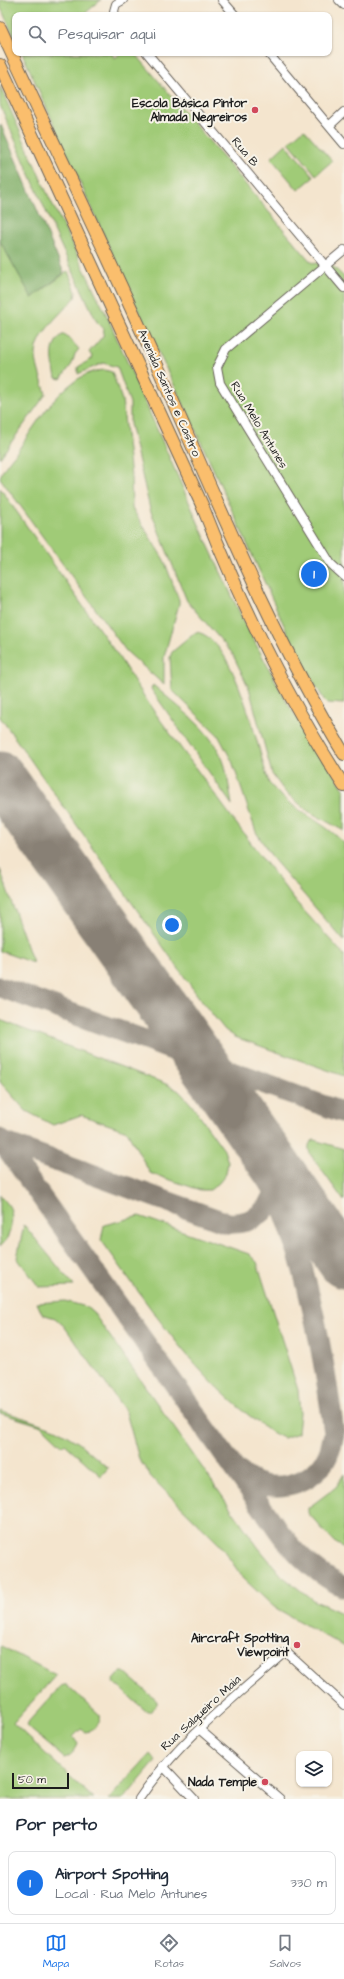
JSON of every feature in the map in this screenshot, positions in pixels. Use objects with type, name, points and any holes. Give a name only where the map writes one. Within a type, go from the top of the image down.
[{"type":"main road","name":"Avenida Santos e Castro","points":[[0,28],[12,54]]},
{"type":"main road","name":"Avenida Santos e Castro","points":[[13,56],[145,339],[230,530],[298,674],[344,754]]},
{"type":"main road","name":"Avenida Santos e Castro","points":[[0,65],[202,505],[227,569],[288,689],[322,751],[344,786]]},
{"type":"street","points":[[114,12],[116,4],[123,0]]},
{"type":"street","points":[[222,0],[232,12]]},
{"type":"street","points":[[339,0],[344,6]]},
{"type":"street","name":"Rua B","points":[[150,56],[344,288]]},
{"type":"street","points":[[271,56],[344,144]]},
{"type":"street","points":[[329,126],[344,112]]},
{"type":"street","name":"Rua Melo Antunes","points":[[344,250],[226,349],[217,367],[217,375],[220,383],[331,564],[344,576]]},
{"type":"street","name":"Rua Salgueiro Maia","points":[[139,1799],[163,1766],[199,1729],[286,1652],[344,1705]]},
{"type":"street","points":[[199,1729],[280,1799]]},
{"type":"street","points":[[163,1766],[194,1799]]},
{"type":"green space","points":[[0,0],[101,0],[87,12],[12,12],[12,32],[0,6]]},
{"type":"green space","points":[[23,56],[113,56],[115,58],[117,56],[138,56],[311,262],[334,267],[344,277],[344,704],[326,703],[297,654],[191,420],[128,289]]},
{"type":"green space","points":[[0,86],[48,195],[107,316],[204,536],[244,622],[288,704],[344,789],[344,831],[308,811],[285,792],[272,774],[249,688],[232,653],[187,601],[150,509],[130,424],[130,403],[117,367],[103,363],[78,374],[78,367],[93,358],[89,352],[103,336],[104,329],[97,322],[60,244],[0,105]]},
{"type":"green space","points":[[1,125],[64,273],[32,298],[0,241]]},
{"type":"green space","points":[[304,129],[332,161],[316,175],[289,142]]},
{"type":"green space","points":[[286,144],[314,177],[298,190],[271,158]]},
{"type":"green space","points":[[0,241],[32,298],[68,271],[76,292],[75,298],[56,317],[44,333],[37,349],[37,362],[46,394],[0,458]]},
{"type":"green space","points":[[62,335],[66,335],[79,349],[75,354],[72,364],[61,379],[56,378],[53,349],[58,339]]},
{"type":"green space","points":[[105,370],[112,372],[122,400],[131,476],[132,508],[164,560],[179,600],[164,657],[164,685],[126,651],[0,478],[5,467],[55,399],[78,379],[91,373]]},
{"type":"green space","points":[[0,488],[118,656],[153,710],[241,830],[296,902],[344,955],[344,1076],[235,1037],[225,1030],[203,1003],[0,717]]},
{"type":"green space","points":[[196,632],[210,639],[222,653],[233,673],[243,697],[269,783],[296,808],[326,827],[344,843],[344,941],[274,860],[256,832],[232,761],[218,735],[172,690],[170,657],[172,652]]},
{"type":"green space","points":[[153,685],[195,721],[213,742],[225,766],[232,805],[151,689]]},
{"type":"green space","points":[[0,869],[33,963],[0,951]]},
{"type":"green space","points":[[0,1020],[166,1084],[179,1091],[191,1104],[224,1150],[228,1162],[226,1174],[219,1183],[210,1190],[200,1190],[150,1173],[127,1131],[81,1115],[53,1125],[26,1111],[0,1082]]},
{"type":"green space","points":[[314,1140],[344,1149],[344,1201],[310,1154],[309,1146]]},
{"type":"green space","points":[[0,1195],[7,1203],[11,1211],[12,1220],[6,1240],[0,1247]]},
{"type":"green space","points":[[139,1216],[249,1254],[257,1262],[298,1390],[300,1413],[298,1433],[284,1438],[251,1417],[208,1378],[188,1357],[152,1311],[101,1240],[104,1225]]},
{"type":"green space","points":[[24,1225],[74,1286],[39,1287],[17,1258]]},
{"type":"green space","points":[[65,1301],[90,1308],[258,1547],[282,1576],[313,1600],[344,1614],[344,1647],[274,1607],[243,1578],[220,1545],[151,1477],[139,1459],[126,1412],[64,1326],[55,1318],[42,1314],[37,1303]]},
{"type":"green space","points":[[0,1410],[56,1429],[79,1443],[108,1468],[101,1476],[65,1444],[63,1446],[42,1426],[0,1413]]},
{"type":"green space","points":[[344,1474],[344,1548],[334,1542],[308,1513],[308,1508],[336,1487]]},
{"type":"green space","points":[[1,1646],[56,1675],[13,1723],[94,1799],[0,1799]]},
{"type":"green space","points":[[121,1672],[124,1672],[157,1701],[157,1704],[150,1712],[147,1712],[114,1683],[114,1680]]},
{"type":"green space","points":[[67,1685],[100,1715],[100,1720],[91,1731],[85,1732],[81,1729],[73,1737],[78,1744],[71,1755],[64,1758],[27,1725],[61,1686]]},
{"type":"green space","points":[[150,1754],[156,1761],[124,1799],[109,1799]]},
{"type":"taxiway","points":[[0,987],[344,1113]]},
{"type":"taxiway","points":[[229,1100],[269,1177],[283,1209],[297,1250],[317,1328],[334,1433],[326,1459],[309,1477],[298,1482],[274,1486],[262,1484],[250,1480],[240,1472]]},
{"type":"taxiway","points":[[0,1139],[281,1534],[317,1571],[344,1587]]},
{"type":"taxiway","points":[[0,1141],[227,1223],[246,1221],[261,1213],[271,1200],[276,1181]]},
{"type":"runway","points":[[0,777],[344,1263]]},
{"type":"place","name":"Escola Básica Pintor Almada Negreiros","points":[[255,110]]},
{"type":"place","name":"Airport Spotting","points":[[314,574]]},
{"type":"place","name":"Aircraft Spotting Viewpoint","points":[[297,1645]]},
{"type":"place","name":"Nada Temple","points":[[265,1782]]}]
